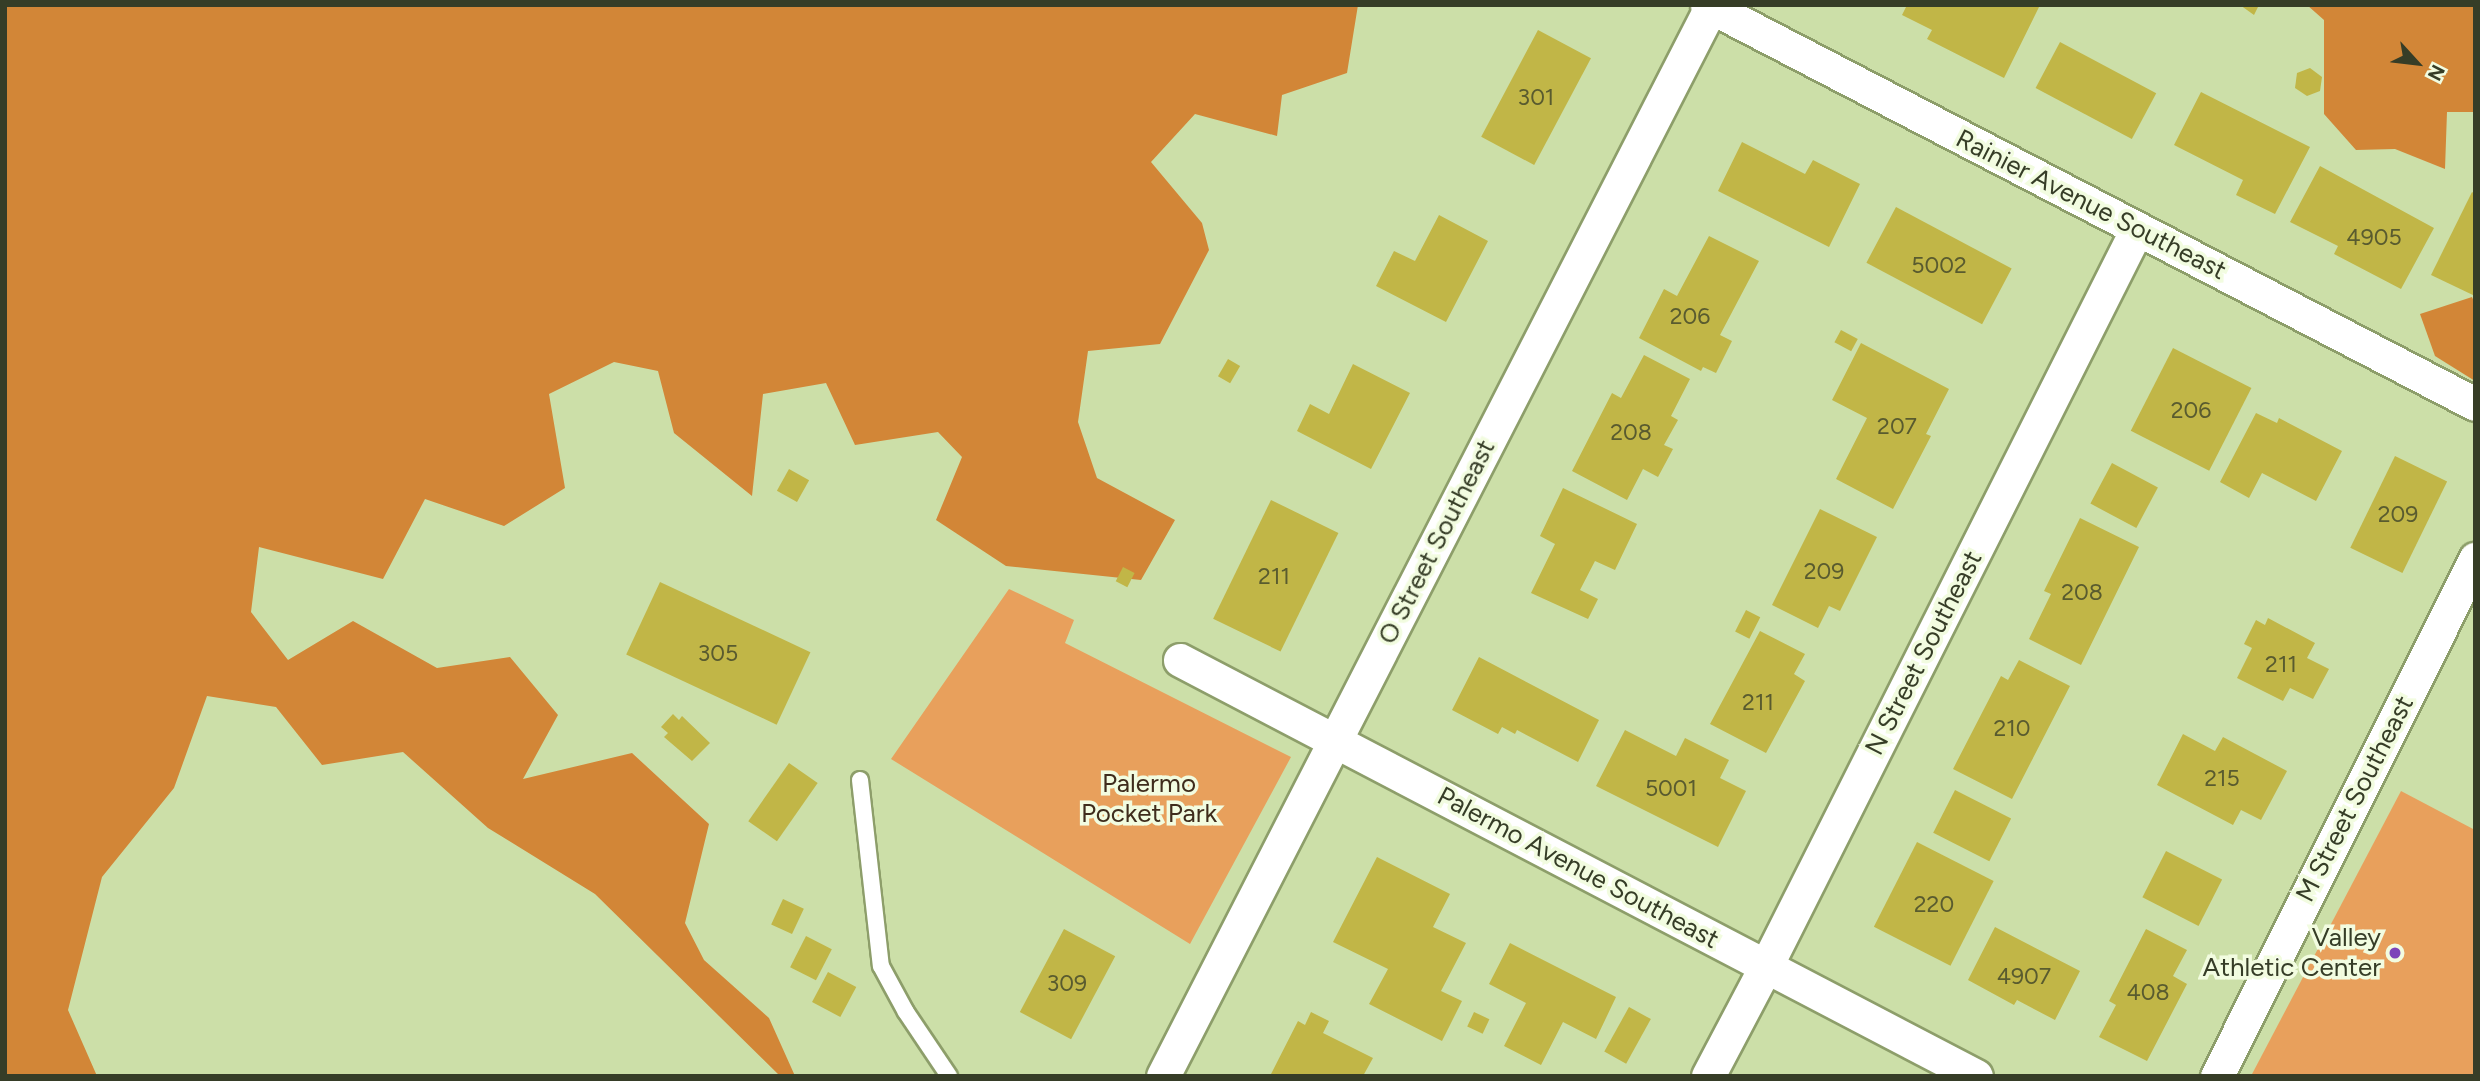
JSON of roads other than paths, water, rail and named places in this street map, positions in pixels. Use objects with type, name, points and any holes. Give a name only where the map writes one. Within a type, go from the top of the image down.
[{"type":"street","name":"Rainier Avenue Southeast","points":[[1709,6],[2475,404]]},
{"type":"street","name":"O Street Southeast","points":[[1163,1076],[1709,6]]},
{"type":"street","name":"N Street Southeast","points":[[1708,1076],[2137,229]]},
{"type":"street","name":"M Street Southeast","points":[[2217,1076],[2475,559]]},
{"type":"street","name":"Palermo Avenue Southeast","points":[[1180,660],[1976,1076]]},
{"type":"lane","points":[[860,779],[881,967],[906,1012],[949,1076]]},
{"type":"place","name":"Valley Athletic Center","points":[[2395,953]]},
{"type":"park label","name":"Palermo Pocket Park","points":[[1149,799]]}]
